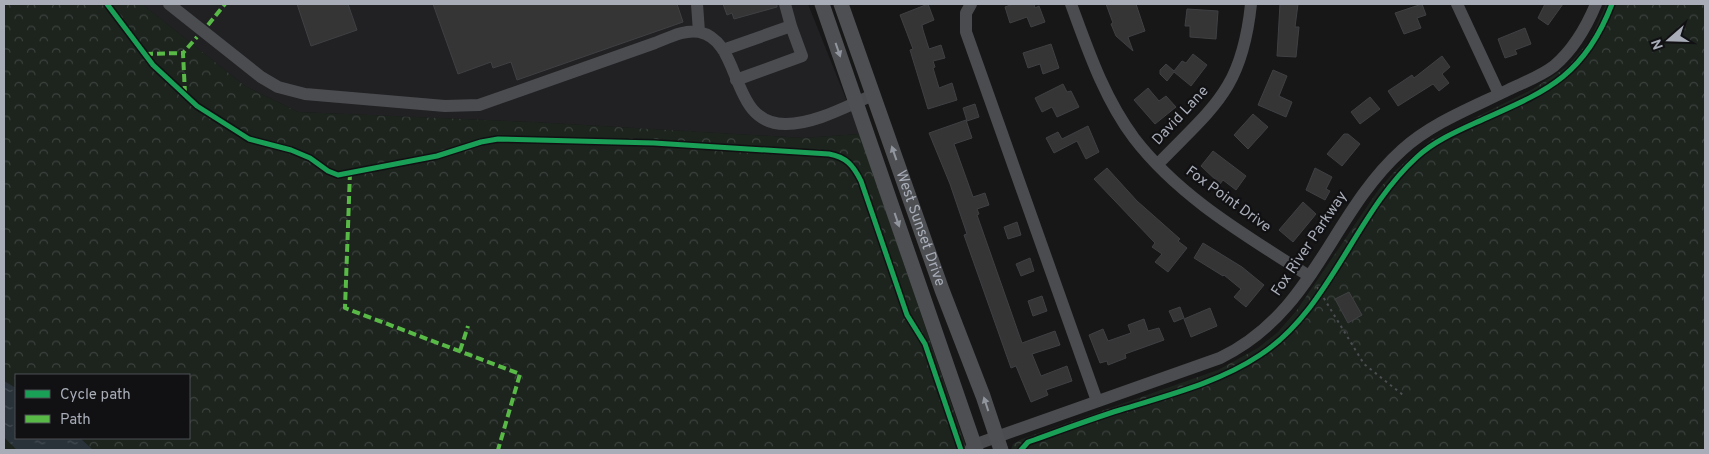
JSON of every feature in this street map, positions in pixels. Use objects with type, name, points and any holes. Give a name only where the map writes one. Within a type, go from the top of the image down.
[{"type":"main road","name":"West Sunset Drive","points":[[822,4],[974,449]]},
{"type":"main road","name":"West Sunset Drive","points":[[842,4],[942,290],[999,444]]},
{"type":"street","points":[[169,4],[261,77],[278,87],[305,94],[445,106],[479,105],[493,102],[683,33],[699,32],[711,37],[722,50],[746,102],[756,112],[771,122],[785,124],[818,117],[873,95]]},
{"type":"street","points":[[697,4],[699,32]]},
{"type":"street","points":[[736,80],[802,56],[784,4]]},
{"type":"street","points":[[971,4],[966,13],[966,32],[1097,401]]},
{"type":"street","name":"Fox Point Drive","points":[[1072,4],[1105,90],[1134,137],[1158,164],[1197,201],[1309,276]]},
{"type":"street","name":"David Lane","points":[[1158,164],[1203,120],[1231,84],[1246,44],[1252,4]]},
{"type":"street","points":[[1456,4],[1499,94]]},
{"type":"street","name":"Fox River Parkway","points":[[974,449],[999,444],[1097,401],[1220,358],[1237,350],[1267,328],[1290,305],[1378,175],[1402,150],[1424,133],[1532,78],[1559,60],[1579,39],[1596,4]]},
{"type":"street","points":[[722,50],[791,26]]},
{"type":"path","points":[[1309,276],[1364,364],[1402,395]]},
{"type":"path","points":[[1318,293],[1325,283]]},
{"type":"shaded area","points":[[142,4],[808,4],[860,134],[803,138],[533,122],[298,112],[245,86]]},
{"type":"green space","points":[[4,4],[142,4],[245,86],[298,112],[533,122],[803,138],[860,134],[967,450],[4,450]]},
{"type":"green space","points":[[1606,4],[1705,4],[1705,450],[1011,450],[1013,444],[1022,439],[1218,370],[1258,348],[1278,332],[1297,310],[1379,189],[1396,170],[1432,139],[1533,89],[1568,66],[1590,40]]},
{"type":"water","points":[[4,381],[15,387],[15,439],[81,439],[93,450],[17,450],[4,437]]},
{"type":"building","points":[[297,4],[348,4],[357,30],[311,46]]},
{"type":"building","points":[[433,4],[677,4],[683,22],[517,80],[511,62],[493,68],[491,62],[458,74]]},
{"type":"building","points":[[723,4],[777,4],[777,7],[734,19],[732,13],[727,15]]},
{"type":"building","points":[[928,4],[934,20],[922,25],[923,30],[929,49],[941,45],[945,58],[933,61],[935,67],[933,68],[939,88],[952,83],[957,100],[928,109],[910,50],[913,49],[900,15]]},
{"type":"building","points":[[1013,4],[1034,4],[1035,8],[1039,6],[1045,22],[1031,27],[1027,17],[1010,23],[1005,7]]},
{"type":"building","points":[[1106,4],[1136,4],[1145,31],[1128,37],[1133,51],[1116,36]]},
{"type":"building","points":[[1280,4],[1298,4],[1295,27],[1299,27],[1296,57],[1277,56]]},
{"type":"building","points":[[1422,4],[1426,15],[1417,18],[1421,28],[1404,34],[1395,13]]},
{"type":"building","points":[[1545,4],[1563,4],[1548,25],[1538,18]]},
{"type":"building","points":[[1187,9],[1218,11],[1216,39],[1190,37],[1190,26],[1185,26]]},
{"type":"building","points":[[1525,28],[1531,44],[1515,50],[1517,54],[1505,58],[1498,39]]},
{"type":"building","points":[[1051,44],[1059,68],[1043,74],[1040,64],[1028,68],[1023,53]]},
{"type":"building","points":[[1193,54],[1207,65],[1191,86],[1174,72],[1167,81],[1160,74],[1160,70],[1166,64],[1174,71],[1182,61],[1186,63]]},
{"type":"building","points":[[1442,56],[1450,67],[1442,74],[1449,83],[1439,91],[1433,84],[1398,106],[1388,91],[1412,75],[1414,78]]},
{"type":"building","points":[[1273,70],[1287,76],[1279,96],[1292,102],[1286,117],[1258,105]]},
{"type":"building","points":[[1063,84],[1067,92],[1071,91],[1079,107],[1057,117],[1052,107],[1042,112],[1035,98]]},
{"type":"building","points":[[1148,88],[1159,101],[1166,96],[1176,107],[1155,124],[1134,100]]},
{"type":"building","points":[[1370,97],[1380,109],[1360,124],[1351,112]]},
{"type":"building","points":[[975,104],[979,117],[967,121],[963,108]]},
{"type":"building","points":[[1253,114],[1268,127],[1248,149],[1234,135]]},
{"type":"building","points":[[966,120],[972,138],[954,144],[973,197],[985,193],[989,205],[977,209],[979,214],[977,215],[1022,343],[1055,331],[1060,345],[1032,354],[1041,376],[1067,366],[1072,381],[1046,390],[1048,395],[1031,402],[1016,366],[1011,368],[964,235],[967,234],[950,184],[929,133]]},
{"type":"building","points":[[1088,126],[1099,152],[1086,159],[1077,141],[1054,153],[1046,138],[1058,132],[1062,139]]},
{"type":"building","points":[[1344,134],[1348,134],[1360,144],[1342,166],[1327,154]]},
{"type":"building","points":[[1213,151],[1246,176],[1236,190],[1223,180],[1220,184],[1201,166]]},
{"type":"building","points":[[1107,168],[1137,201],[1180,239],[1178,241],[1187,248],[1168,272],[1155,262],[1162,254],[1152,247],[1155,243],[1094,179]]},
{"type":"building","points":[[1315,168],[1332,177],[1326,189],[1330,191],[1325,200],[1306,190]]},
{"type":"building","points":[[1303,202],[1316,214],[1293,242],[1279,230]]},
{"type":"building","points":[[1017,222],[1021,235],[1008,239],[1004,227]]},
{"type":"building","points":[[1203,243],[1242,267],[1264,285],[1246,307],[1234,297],[1241,289],[1224,275],[1194,258]]},
{"type":"building","points":[[1030,258],[1034,271],[1021,276],[1016,264]]},
{"type":"building","points":[[1349,292],[1362,315],[1348,323],[1335,299]]},
{"type":"building","points":[[1042,296],[1047,311],[1033,316],[1028,301]]},
{"type":"building","points":[[1180,307],[1184,318],[1174,322],[1169,311]]},
{"type":"building","points":[[1210,308],[1217,326],[1191,337],[1184,319]]},
{"type":"building","points":[[1144,319],[1148,331],[1159,328],[1164,340],[1125,354],[1126,358],[1108,365],[1107,361],[1100,363],[1089,335],[1103,329],[1108,341],[1131,333],[1128,325]]},
{"type":"marked path","points":[[208,25],[225,4]]},
{"type":"marked path","points":[[185,94],[183,53],[197,37]]},
{"type":"marked path","points":[[145,54],[183,53]]},
{"type":"marked path","points":[[350,172],[345,308],[520,374],[498,450]]},
{"type":"marked path","points":[[460,351],[468,326]]},
{"type":"cycle path","points":[[107,4],[153,65],[197,106],[249,139],[291,150],[310,158],[328,171],[338,175],[437,156],[481,142],[498,139],[654,143],[829,154],[840,157],[852,166],[861,181],[907,315],[925,344],[961,450]]},
{"type":"cycle path","points":[[1021,450],[1028,442],[1210,381],[1260,355],[1284,336],[1305,313],[1324,287],[1376,205],[1395,180],[1417,157],[1444,138],[1541,92],[1559,80],[1588,50],[1601,29],[1612,4]]}]
